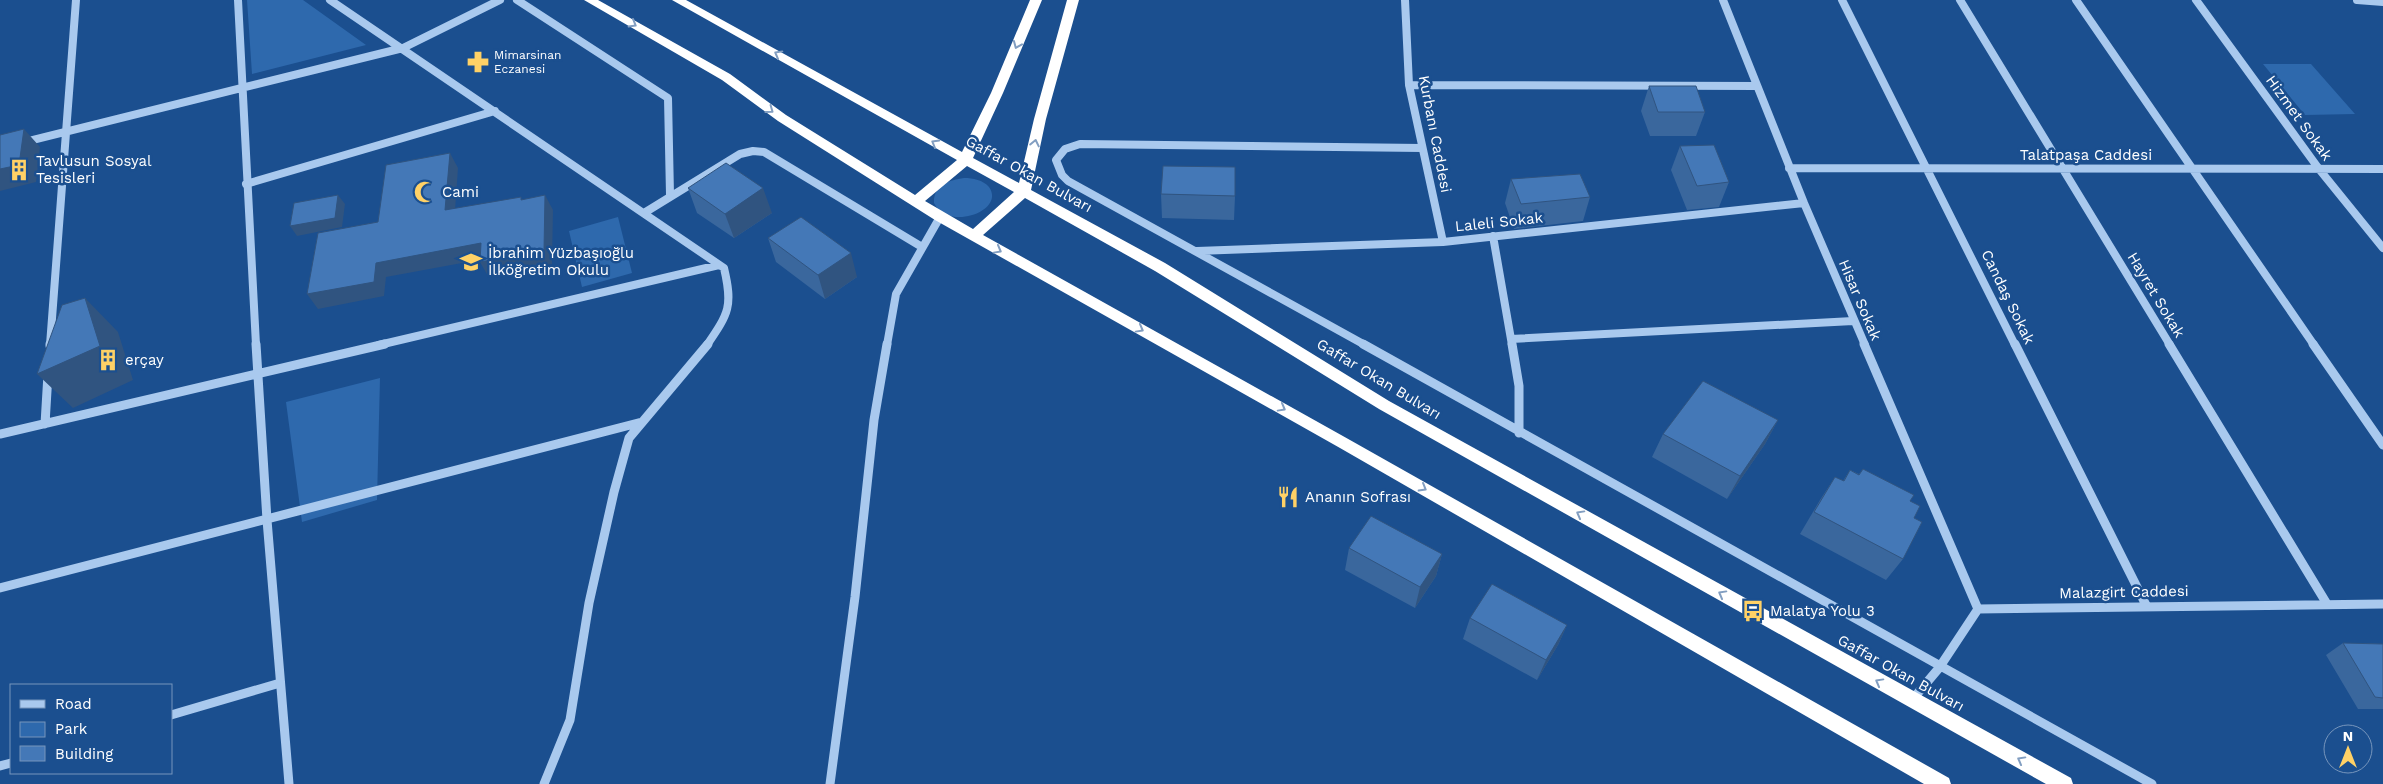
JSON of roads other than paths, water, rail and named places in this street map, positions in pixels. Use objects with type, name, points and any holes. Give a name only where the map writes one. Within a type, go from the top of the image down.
[{"type":"highway","points":[[590,0],[726,77],[782,118],[940,217],[1354,448],[1942,784]]},
{"type":"highway","name":"Gaffar Okan Bulvarı","points":[[678,0],[1160,267],[1384,405],[2064,784]]},
{"type":"highway","points":[[916,202],[965,160],[1036,0]]},
{"type":"highway","points":[[974,236],[1024,191],[1040,119],[1073,0]]},
{"type":"street","points":[[50,356],[76,0]]},
{"type":"street","points":[[238,0],[246,184],[267,520],[289,784]]},
{"type":"street","points":[[330,0],[724,268],[730,285],[730,299],[726,315],[703,351],[629,438],[614,492],[589,602],[570,720],[544,784]]},
{"type":"street","points":[[0,148],[403,48],[500,0]]},
{"type":"street","points":[[517,0],[668,98],[670,195]]},
{"type":"street","name":"Kurbanı Caddesi","points":[[1405,0],[1409,85],[1443,242]]},
{"type":"street","name":"Hisar Sokak","points":[[1722,0],[1853,321],[1978,609]]},
{"type":"street","name":"Candaş Sokak","points":[[1842,0],[2147,607]]},
{"type":"street","name":"Hayret Sokak","points":[[1960,0],[2327,604]]},
{"type":"street","points":[[2076,0],[2383,445]]},
{"type":"street","name":"Hizmet Sokak","points":[[2196,0],[2319,169],[2383,248]]},
{"type":"street","points":[[2357,0],[2383,2]]},
{"type":"street","points":[[1409,85],[1757,86]]},
{"type":"street","points":[[246,184],[495,111]]},
{"type":"street","points":[[1422,148],[1080,144],[1068,146],[1058,153],[1056,160],[1058,169],[1068,181],[1939,668],[2152,784]]},
{"type":"street","points":[[644,213],[670,195],[740,154],[753,151],[764,152],[922,247]]},
{"type":"street","name":"Talatpaşa Caddesi","points":[[1790,168],[2383,169]]},
{"type":"street","name":"Laleli Sokak","points":[[1196,251],[1443,242],[1804,203]]},
{"type":"street","points":[[830,784],[856,588],[874,420],[896,294],[940,217]]},
{"type":"street","points":[[1493,236],[1519,386],[1519,433]]},
{"type":"street","points":[[0,434],[719,265]]},
{"type":"street","points":[[1511,339],[1853,321]]},
{"type":"street","points":[[45,424],[49,366]]},
{"type":"street","points":[[0,588],[642,422]]},
{"type":"street","name":"Malazgirt Caddesi","points":[[1978,609],[2383,604]]},
{"type":"street","points":[[1912,700],[1939,668],[1978,609]]},
{"type":"street","points":[[172,715],[280,683]]},
{"type":"place","name":"Mimarsinan Eczanesi","points":[[478,62]]},
{"type":"place","name":"Tavlusun Sosyal Tesisleri","points":[[19,170]]},
{"type":"place","name":"Cami","points":[[425,192]]},
{"type":"place","name":"İbrahim Yüzbaşıoğlu İlköğretim Okulu","points":[[471,262]]},
{"type":"place","name":"erçay","points":[[108,360]]},
{"type":"place","name":"Ananın Sofrası","points":[[1288,497]]},
{"type":"place","name":"Malatya Yolu 3","points":[[1753,611]]}]
